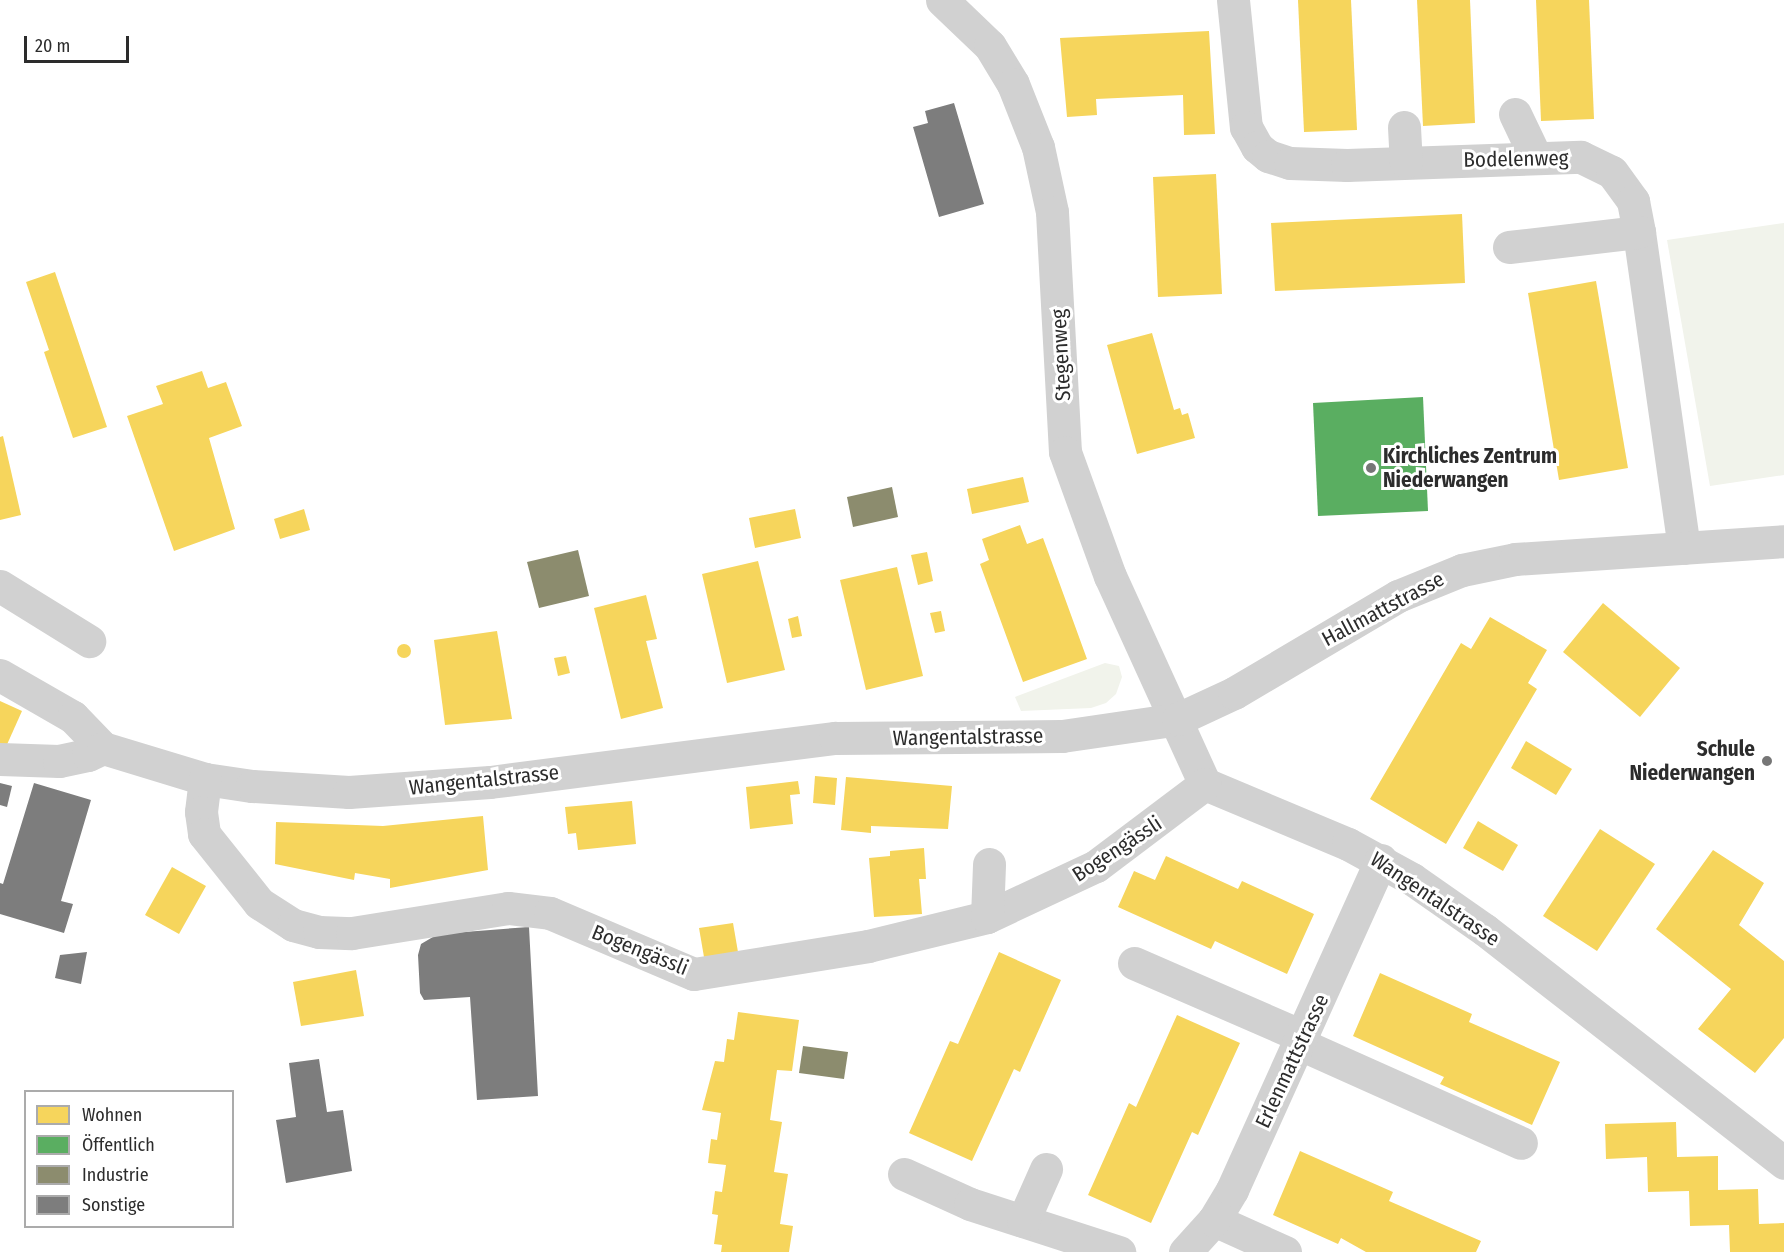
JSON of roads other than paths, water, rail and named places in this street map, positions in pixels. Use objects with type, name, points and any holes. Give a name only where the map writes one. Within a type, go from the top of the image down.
[{"type":"street","name":"Stegenweg","points":[[942,0],[990,46],[1014,84],[1038,147],[1052,212],[1065,452],[1110,576],[1144,655],[1178,719]]},
{"type":"street","name":"Bodelenweg","points":[[1233,0],[1246,127],[1257,147],[1290,163],[1406,162],[1536,156],[1581,158],[1612,172],[1633,201],[1639,232],[1684,548]]},
{"type":"street","points":[[1515,114],[1536,156]]},
{"type":"street","points":[[1404,127],[1406,162]]},
{"type":"street","points":[[1509,247],[1639,232]]},
{"type":"street","name":"Hallmattstrasse","points":[[1178,719],[1234,693],[1398,596],[1440,577],[1515,559],[1784,541]]},
{"type":"street","points":[[0,586],[89,641]]},
{"type":"street","points":[[0,675],[72,717],[103,748],[88,755],[59,761],[0,759]]},
{"type":"street","name":"Wangentalstrasse","points":[[103,748],[206,779],[252,786],[349,792],[490,782],[835,738],[1062,736],[1178,719]]},
{"type":"street","points":[[1178,719],[1205,784]]},
{"type":"street","name":"Bogengässli","points":[[206,779],[201,812],[204,834],[216,852],[274,916],[319,932],[352,933],[508,908],[550,913],[694,974],[868,946],[987,917],[1096,866],[1205,784]]},
{"type":"street","name":"Wangentalstrasse","points":[[1205,784],[1381,860],[1485,930],[1784,1163]]},
{"type":"street","name":"Erlenmattstrasse","points":[[1185,1252],[1214,1221],[1302,1041],[1381,860]]},
{"type":"street","points":[[987,917],[989,864]]},
{"type":"street","points":[[1134,963],[1521,1143]]},
{"type":"street","points":[[1023,1221],[1046,1169]]},
{"type":"street","points":[[904,1174],[970,1204],[1119,1252]]},
{"type":"street","points":[[1214,1221],[1285,1252]]},
{"type":"place","name":"Kirchliches Zentrum Niederwangen","points":[[1371,468]]},
{"type":"place","name":"Schule Niederwangen","points":[[1767,761]]}]
